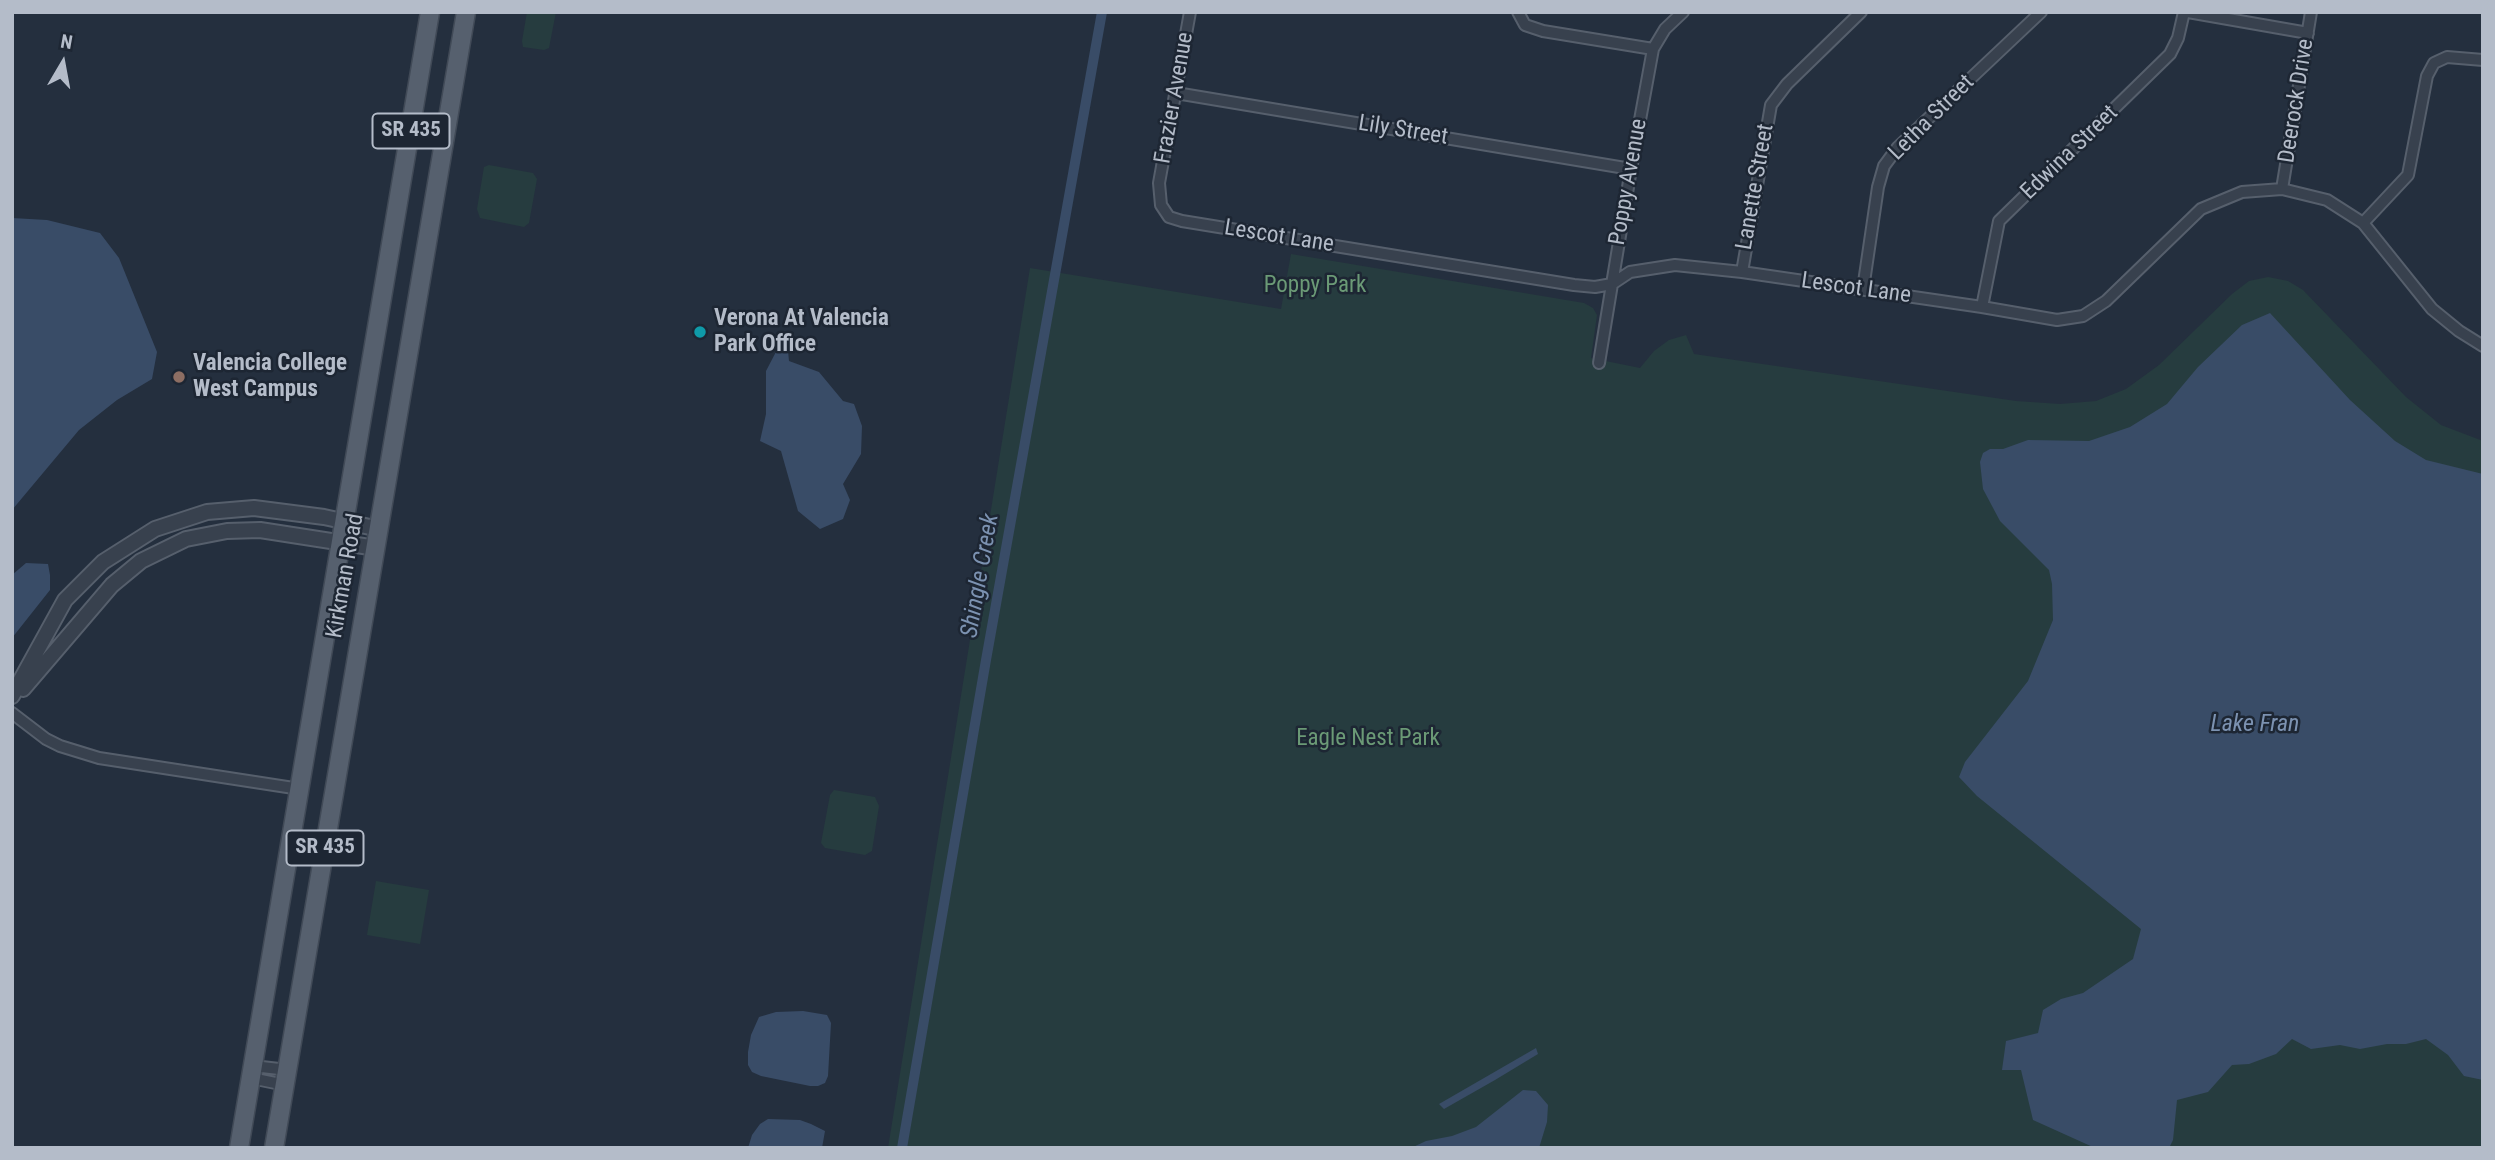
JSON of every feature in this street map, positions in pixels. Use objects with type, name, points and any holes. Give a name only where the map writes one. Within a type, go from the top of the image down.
[{"type":"main road","name":"Kirkman Road","points":[[239,1148],[430,12]]},
{"type":"main road","name":"Kirkman Road","points":[[274,1148],[466,12]]},
{"type":"street","name":"Frazier Avenue","points":[[1160,183],[1190,12]]},
{"type":"street","points":[[1518,12],[1525,25],[1543,31],[1653,49]]},
{"type":"street","name":"Poppy Avenue","points":[[1599,363],[1653,49],[1665,29],[1683,12]]},
{"type":"street","name":"Lanette Street","points":[[1742,272],[1771,104],[1787,84],[1861,12]]},
{"type":"street","name":"Letha Street","points":[[1863,289],[1878,187],[1884,166],[1898,147],[2041,12]]},
{"type":"street","points":[[2186,12],[2308,33]]},
{"type":"street","name":"Edwina Street","points":[[1982,307],[1999,221],[2170,54],[2186,12]]},
{"type":"street","name":"Deerock Drive","points":[[2282,189],[2311,12]]},
{"type":"street","points":[[2363,223],[2408,175],[2427,76],[2434,63],[2447,57],[2483,60]]},
{"type":"street","name":"Lily Street","points":[[1176,93],[1631,169]]},
{"type":"street","name":"Lescot Lane","points":[[1160,183],[1161,205],[1168,217],[1182,221],[1574,285],[1595,287],[1612,284],[1630,272],[1675,265],[1863,289],[2057,320],[2083,316],[2106,301],[2201,209],[2242,192],[2282,189],[2327,200],[2363,223],[2432,309],[2483,346]]},
{"type":"street","points":[[12,698],[65,600],[103,562],[155,529],[207,512],[254,508],[379,529]]},
{"type":"street","points":[[12,698],[112,584],[141,561],[186,539],[227,531],[260,530],[376,548]]},
{"type":"street","points":[[12,713],[46,739],[99,758],[300,789]]},
{"type":"street","points":[[252,1072],[286,1078]]},
{"type":"green space","points":[[527,12],[556,12],[549,48],[544,50],[523,47]]},
{"type":"green space","points":[[489,165],[533,173],[537,179],[529,223],[524,227],[480,218],[477,209],[484,167]]},
{"type":"green space","name":"Eagle Nest Park","points":[[1291,254],[1584,303],[1593,308],[1597,315],[1591,358],[1640,368],[1654,351],[1669,340],[1686,335],[1694,354],[2016,401],[2060,404],[2096,401],[2126,389],[2159,365],[2249,281],[2268,277],[2288,281],[2303,290],[2406,397],[2441,425],[2483,441],[2483,1148],[888,1148],[1030,268],[1281,309]]},
{"type":"green space","points":[[834,790],[875,797],[879,806],[872,851],[865,855],[825,848],[821,843],[830,795]]},
{"type":"green space","points":[[376,881],[429,890],[420,944],[367,935]]},
{"type":"water","points":[[12,218],[47,220],[100,233],[119,258],[157,352],[152,379],[117,400],[79,430],[12,510]]},
{"type":"water","name":"Lake Fran","points":[[2270,313],[2350,400],[2395,441],[2426,460],[2483,474],[2483,1080],[2464,1076],[2448,1055],[2426,1039],[2360,1049],[2340,1045],[2311,1049],[2292,1039],[2276,1054],[2249,1064],[2232,1065],[2208,1092],[2177,1100],[2173,1140],[2169,1148],[2095,1148],[2033,1120],[2021,1070],[2002,1070],[2006,1041],[2038,1033],[2043,1010],[2061,999],[2083,993],[2133,959],[2141,929],[1977,796],[1959,777],[1965,762],[2028,681],[2053,620],[2049,570],[2000,521],[1983,489],[1980,462],[1983,453],[1990,449],[2003,449],[2028,440],[2089,441],[2130,427],[2167,404],[2198,367],[2242,325]]},
{"type":"water","points":[[778,348],[788,351],[789,361],[819,372],[843,401],[854,404],[862,426],[861,454],[843,484],[850,500],[843,519],[820,529],[798,511],[781,451],[760,441],[766,414],[766,371]]},
{"type":"water","points":[[26,563],[48,564],[50,590],[12,638],[12,575]]},
{"type":"water","points":[[803,1011],[827,1015],[831,1023],[828,1076],[825,1083],[810,1086],[752,1072],[748,1065],[748,1052],[751,1035],[759,1017],[776,1012]]},
{"type":"water","points":[[1536,1048],[1538,1054],[1495,1080],[1444,1109],[1439,1104]]},
{"type":"water","points":[[1523,1090],[1536,1091],[1548,1105],[1547,1122],[1539,1148],[1411,1148],[1476,1127]]},
{"type":"water","points":[[768,1119],[800,1120],[825,1131],[822,1148],[748,1148],[752,1135],[760,1124]]},
{"type":"waterway","name":"Shingle Creek","points":[[902,1148],[1102,12]]},
{"type":"place","name":"Verona At Valencia Park Office","points":[[700,332]]},
{"type":"place","name":"Valencia College West Campus","points":[[179,377]]},
{"type":"park label","name":"Poppy Park","points":[[1315,286]]}]
